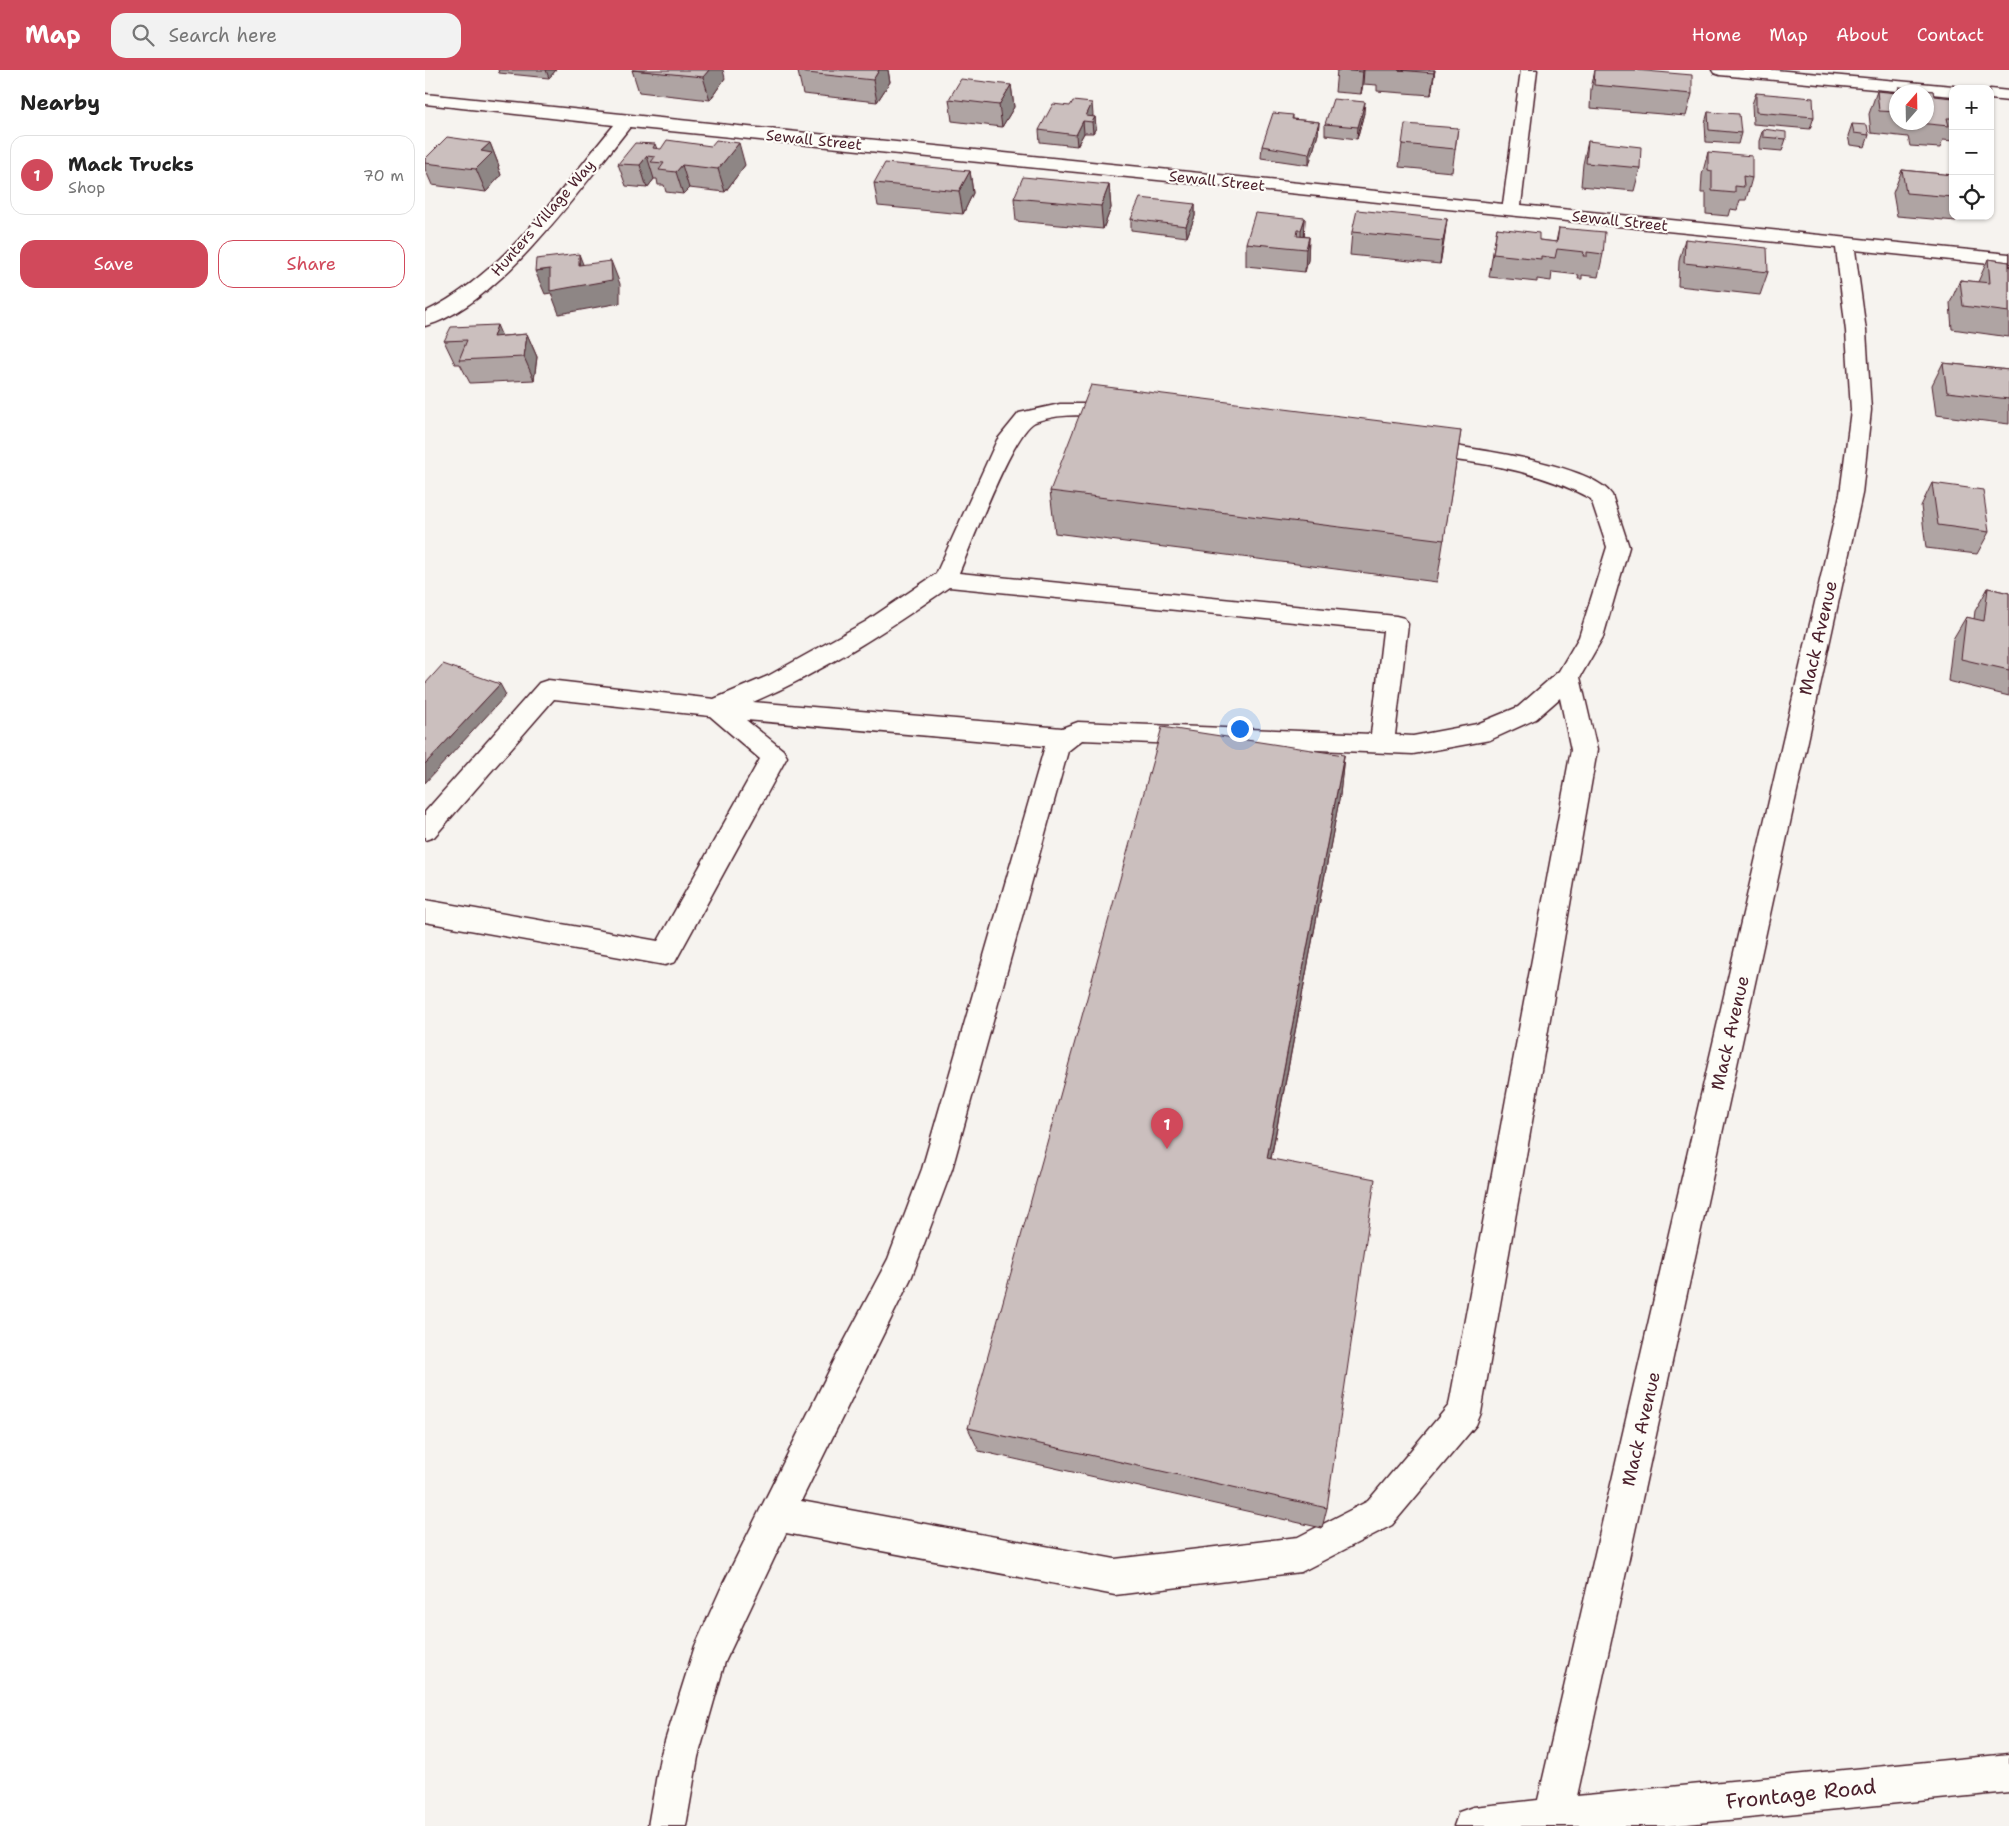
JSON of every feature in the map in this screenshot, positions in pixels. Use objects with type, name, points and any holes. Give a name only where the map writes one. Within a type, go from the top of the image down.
[{"type":"street","points":[[1511,210],[1529,70]]},
{"type":"street","points":[[1721,70],[1949,90]]},
{"type":"street","points":[[1994,94],[2009,96]]},
{"type":"street","name":"Sewall Street","points":[[425,98],[626,121],[2009,260]]},
{"type":"street","name":"Hunters Village Way","points":[[425,320],[472,294],[499,272],[626,121]]},
{"type":"street","name":"Mack Avenue","points":[[1553,1818],[1851,494],[1861,410],[1856,331],[1845,244]]},
{"type":"street","points":[[716,708],[777,682],[856,638],[945,579],[1004,445],[1026,418],[1060,410],[1108,409],[1137,412]]},
{"type":"street","points":[[667,1826],[679,1757],[708,1659],[777,1514],[901,1265],[934,1178],[1057,747],[1066,738],[1078,731],[1413,745],[1481,733],[1527,713],[1568,677],[1591,637],[1618,547],[1601,495],[1583,484],[1528,464],[1400,445]]},
{"type":"street","points":[[945,579],[1396,624],[1382,744]]},
{"type":"street","points":[[777,1514],[1115,1577],[1301,1554],[1380,1513],[1464,1412],[1585,750],[1568,677]]},
{"type":"street","points":[[425,830],[548,689],[716,708],[1066,738]]},
{"type":"street","points":[[425,912],[665,954],[774,756],[716,708]]},
{"type":"street","name":"Frontage Road","points":[[1473,1826],[2009,1773]]},
{"type":"building","points":[[632,70],[709,70],[703,77]]},
{"type":"building","points":[[799,70],[879,70],[873,80],[798,72]]},
{"type":"building","points":[[1337,70],[1363,70],[1363,72]]},
{"type":"building","points":[[1398,70],[1434,70],[1434,73]]},
{"type":"building","points":[[1595,70],[1634,70],[1692,75],[1692,94],[1594,85]]},
{"type":"building","points":[[961,79],[1011,85],[999,105],[949,99]]},
{"type":"building","points":[[1877,91],[1889,92],[1889,112],[1879,111]]},
{"type":"building","points":[[1756,93],[1813,98],[1814,117],[1756,112]]},
{"type":"building","points":[[1934,96],[1949,98],[1949,118],[1947,118],[1949,126],[1934,125]]},
{"type":"building","points":[[1333,99],[1365,102],[1358,127],[1325,124]]},
{"type":"building","points":[[1073,101],[1092,103],[1086,116],[1095,117],[1092,122],[1083,121],[1076,135],[1039,130],[1053,104],[1070,106]]},
{"type":"building","points":[[1708,112],[1739,114],[1741,133],[1709,130]]},
{"type":"building","points":[[1273,113],[1293,115],[1292,119],[1319,122],[1309,154],[1262,146]]},
{"type":"building","points":[[1405,124],[1458,128],[1455,149],[1402,144]]},
{"type":"building","points":[[1852,124],[1867,125],[1869,135],[1854,133]]},
{"type":"building","points":[[1763,129],[1786,132],[1786,139],[1763,137]]},
{"type":"building","points":[[447,137],[490,143],[481,151],[492,153],[476,169],[425,163],[425,159]]},
{"type":"building","points":[[667,140],[711,146],[716,140],[739,143],[718,169],[682,165],[676,172],[659,170],[664,163],[651,162],[655,157],[647,156],[640,165],[618,164],[635,143],[655,144],[653,148],[661,149]]},
{"type":"building","points":[[1588,141],[1641,147],[1640,168],[1586,163]]},
{"type":"building","points":[[1708,152],[1752,156],[1752,178],[1743,176],[1744,187],[1735,186],[1735,193],[1712,191],[1712,171],[1708,170]]},
{"type":"building","points":[[885,163],[970,171],[959,191],[874,183]]},
{"type":"building","points":[[1902,170],[1949,175],[1949,197],[1906,193]]},
{"type":"building","points":[[1023,177],[1109,185],[1101,206],[1014,198]]},
{"type":"building","points":[[1140,198],[1195,204],[1186,226],[1131,219]]},
{"type":"building","points":[[1357,210],[1447,219],[1443,241],[1352,232]]},
{"type":"building","points":[[1255,213],[1305,218],[1301,230],[1298,230],[1297,236],[1309,237],[1306,249],[1246,243]]},
{"type":"building","points":[[1497,228],[1539,233],[1539,240],[1557,242],[1559,228],[1605,232],[1603,254],[1587,252],[1587,256],[1583,256],[1584,252],[1557,249],[1555,258],[1541,256],[1541,259],[1493,254]]},
{"type":"building","points":[[1685,239],[1767,248],[1768,272],[1684,263]]},
{"type":"building","points":[[579,254],[579,265],[611,261],[612,280],[550,291],[550,269],[535,271],[536,259]]},
{"type":"building","points":[[1988,259],[2009,262],[2009,312],[1963,306],[1960,280],[1990,283]]},
{"type":"building","points":[[497,325],[493,337],[527,334],[524,357],[459,360],[467,340],[444,341],[451,327]]},
{"type":"building","points":[[1943,363],[2009,370],[2009,399],[1947,392]]},
{"type":"building","points":[[1091,385],[1461,431],[1444,540],[1050,491]]},
{"type":"building","points":[[1932,483],[1983,490],[1989,532],[1938,525]]},
{"type":"building","points":[[1988,588],[2009,593],[2009,670],[1961,659],[1966,617],[1984,621]]},
{"type":"building","points":[[443,664],[500,684],[425,764],[425,684]]},
{"type":"building","points":[[1162,727],[1344,755],[1267,1158],[1375,1179],[1327,1508],[968,1428]]},
{"type":"place","name":"Mack Trucks","points":[[1167,1149]]}]
